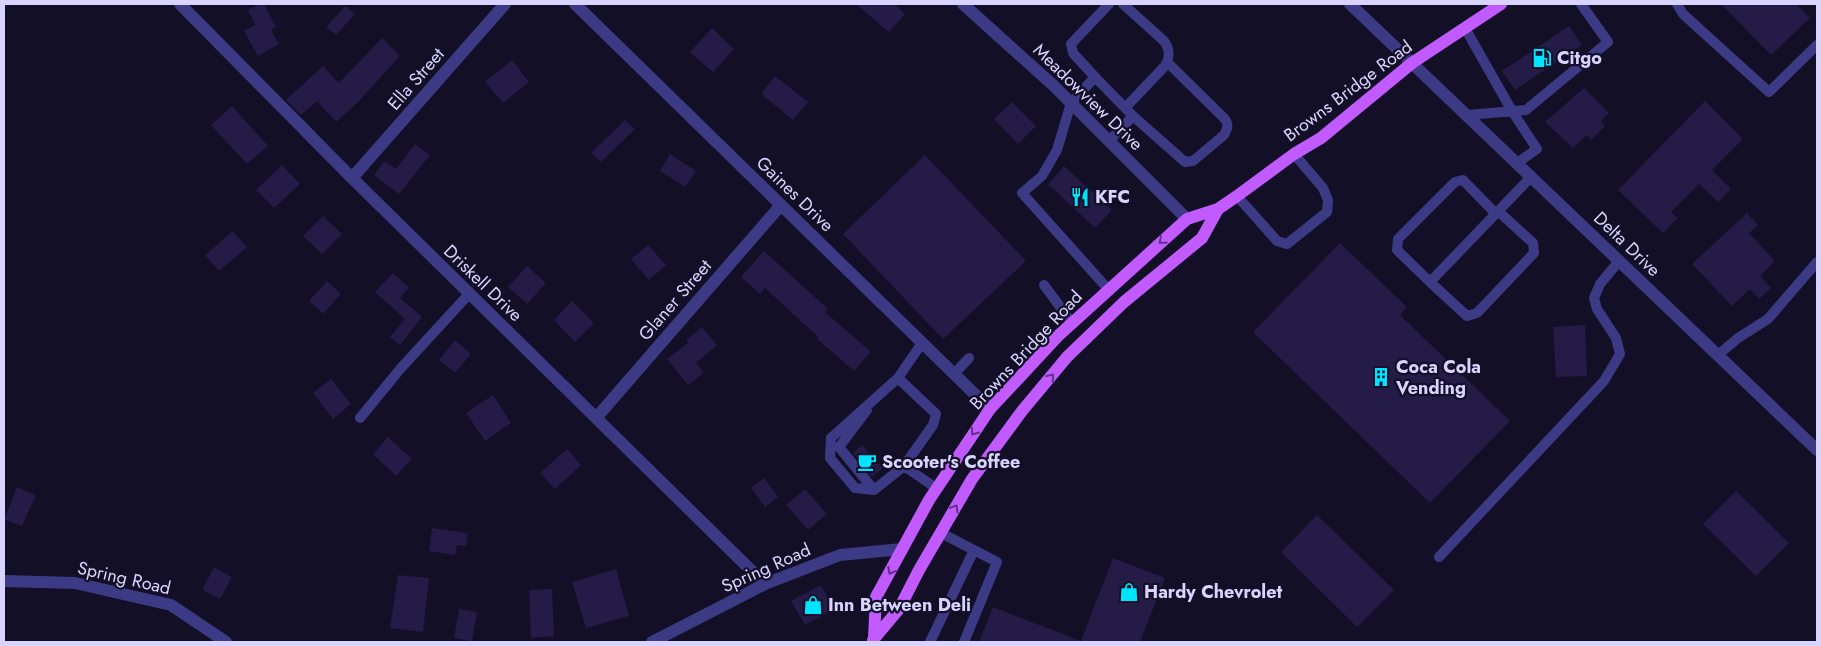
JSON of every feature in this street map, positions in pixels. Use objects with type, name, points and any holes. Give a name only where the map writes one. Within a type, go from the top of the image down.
[{"type":"main road","name":"Browns Bridge Road","points":[[873,640],[876,597],[936,488],[990,409],[1072,323],[1187,219],[1218,209],[1237,196],[1294,154],[1321,138],[1412,63],[1501,4]]},
{"type":"main road","name":"Browns Bridge Road","points":[[873,640],[899,610],[919,570],[972,480],[1022,411],[1067,357],[1124,302],[1202,238],[1218,209]]},
{"type":"street","name":"Driskell Drive","points":[[180,4],[352,178],[765,584]]},
{"type":"street","name":"Ella Street","points":[[352,178],[506,4]]},
{"type":"street","name":"Gaines Drive","points":[[575,4],[990,409]]},
{"type":"street","name":"Meadowview Drive","points":[[963,4],[1071,103],[1187,219]]},
{"type":"street","name":"Delta Drive","points":[[1350,4],[1817,450]]},
{"type":"street","name":"Glaner Street","points":[[596,418],[781,205]]},
{"type":"street","name":"Spring Road","points":[[656,641],[765,584],[840,555],[902,549]]},
{"type":"street","name":"Spring Road","points":[[4,581],[76,583],[170,605],[226,642]]},
{"type":"lane","points":[[1109,4],[1071,44],[1073,53],[1133,116],[1185,162],[1193,160],[1224,134],[1228,126],[1224,118],[1168,63]]},
{"type":"lane","points":[[1123,4],[1164,41],[1169,52],[1168,63],[1125,108]]},
{"type":"lane","points":[[1466,115],[1526,110],[1608,42],[1581,4]]},
{"type":"lane","points":[[1676,4],[1683,14],[1770,92],[1817,45]]},
{"type":"lane","points":[[1465,28],[1512,111],[1537,149],[1517,163]]},
{"type":"lane","points":[[1095,77],[1071,103],[1057,150],[1042,176],[1022,192],[1108,289]]},
{"type":"lane","points":[[1109,141],[1133,116]]},
{"type":"lane","points":[[1237,196],[1277,241],[1287,244],[1327,212],[1328,200],[1323,188],[1294,154]]},
{"type":"lane","points":[[1430,282],[1532,177]]},
{"type":"lane","points":[[1463,180],[1497,213],[1533,243],[1534,253],[1477,313],[1467,316],[1430,282],[1397,250],[1398,239],[1455,182],[1463,180]]},
{"type":"lane","points":[[1440,558],[1604,381],[1620,354],[1616,338],[1597,309],[1594,298],[1600,284],[1619,261]]},
{"type":"lane","points":[[1718,355],[1738,338],[1768,319],[1817,262]]},
{"type":"lane","points":[[1044,285],[1072,323]]},
{"type":"lane","points":[[360,418],[401,368],[469,294]]},
{"type":"lane","points":[[898,378],[936,414],[933,426],[904,466],[874,490],[855,488],[830,458],[831,438],[898,378],[922,343]]},
{"type":"lane","points":[[954,374],[969,358]]},
{"type":"lane","points":[[904,466],[936,488]]},
{"type":"lane","points":[[941,533],[997,562],[964,642]]},
{"type":"lane","points":[[930,642],[974,550]]},
{"type":"building","points":[[259,4],[264,4],[276,27],[271,30],[279,44],[258,56],[244,31],[255,25],[248,10]]},
{"type":"building","points":[[856,4],[894,4],[905,14],[889,32]]},
{"type":"building","points":[[1721,4],[1796,4],[1810,18],[1771,55]]},
{"type":"building","points":[[345,6],[355,14],[336,35],[326,27]]},
{"type":"building","name":"Citgo","points":[[1569,26],[1582,45],[1515,90],[1502,71]]},
{"type":"building","points":[[712,28],[734,49],[713,72],[690,52]]},
{"type":"building","points":[[382,38],[400,56],[357,103],[336,122],[317,101],[301,115],[286,100],[323,66],[339,83]]},
{"type":"building","points":[[512,60],[529,82],[503,103],[485,82]]},
{"type":"building","points":[[775,76],[808,102],[793,120],[761,94]]},
{"type":"building","points":[[1584,88],[1609,113],[1601,121],[1605,126],[1591,140],[1587,135],[1573,148],[1545,122]]},
{"type":"building","points":[[1705,101],[1743,139],[1712,170],[1731,189],[1718,202],[1699,184],[1671,212],[1678,218],[1663,233],[1618,190]]},
{"type":"building","points":[[1012,102],[1036,126],[1018,144],[994,119]]},
{"type":"building","points":[[232,106],[268,146],[247,164],[211,125]]},
{"type":"building","points":[[625,120],[635,129],[601,162],[591,153]]},
{"type":"building","points":[[415,144],[430,155],[399,194],[374,175],[385,161],[396,169]]},
{"type":"building","points":[[670,154],[696,171],[685,187],[660,171]]},
{"type":"building","points":[[925,155],[1026,261],[943,339],[843,234]]},
{"type":"building","points":[[282,165],[300,184],[274,208],[256,190]]},
{"type":"building","name":"KFC","points":[[1064,166],[1112,210],[1095,228],[1048,184]]},
{"type":"building","points":[[1747,213],[1758,225],[1749,233],[1775,261],[1760,276],[1771,288],[1759,299],[1750,289],[1732,306],[1692,264]]},
{"type":"building","points":[[323,216],[342,234],[322,254],[303,236]]},
{"type":"building","points":[[233,231],[247,247],[219,271],[205,255]]},
{"type":"building","name":"Coca Cola Vending","points":[[1340,243],[1407,307],[1400,315],[1510,421],[1430,503],[1253,332]]},
{"type":"building","points":[[648,245],[666,265],[649,280],[631,259]]},
{"type":"building","points":[[764,251],[828,309],[825,312],[871,352],[854,371],[817,339],[818,337],[765,288],[760,294],[741,277]]},
{"type":"building","points":[[527,266],[546,283],[527,304],[508,287]]},
{"type":"building","points":[[393,273],[409,288],[400,298],[422,317],[400,345],[390,337],[405,319],[375,292]]},
{"type":"building","points":[[327,281],[341,294],[323,314],[309,301]]},
{"type":"building","points":[[572,301],[594,323],[575,342],[554,320]]},
{"type":"building","points":[[1585,325],[1587,376],[1556,377],[1553,327]]},
{"type":"building","points":[[702,327],[717,345],[696,363],[704,373],[688,385],[667,359],[688,343],[686,340]]},
{"type":"building","points":[[455,340],[471,354],[455,373],[439,360]]},
{"type":"building","points":[[331,379],[351,404],[333,419],[313,393]]},
{"type":"building","points":[[493,395],[511,423],[485,441],[466,413]]},
{"type":"building","points":[[388,437],[412,459],[396,476],[373,454]]},
{"type":"building","points":[[862,445],[883,468],[872,477],[853,453]]},
{"type":"building","points":[[567,449],[581,465],[555,489],[540,473]]},
{"type":"building","points":[[764,478],[778,497],[765,507],[751,488]]},
{"type":"building","points":[[17,487],[36,495],[22,526],[4,519]]},
{"type":"building","points":[[805,489],[827,514],[808,530],[786,505]]},
{"type":"building","points":[[1736,491],[1789,543],[1756,576],[1703,524]]},
{"type":"building","points":[[1317,515],[1394,590],[1357,627],[1281,552]]},
{"type":"building","points":[[432,528],[468,533],[466,546],[457,545],[455,555],[429,551]]},
{"type":"building","name":"Hardy Chevrolet","points":[[1113,558],[1165,578],[1140,642],[979,642],[993,607],[1081,641]]},
{"type":"building","points":[[214,567],[232,577],[220,599],[202,590]]},
{"type":"building","points":[[616,569],[629,616],[586,628],[572,582]]},
{"type":"building","points":[[398,575],[429,578],[423,632],[390,628]]},
{"type":"building","name":"Inn Between Deli","points":[[821,585],[834,609],[805,625],[791,601]]},
{"type":"building","points":[[552,589],[554,636],[531,638],[529,590]]},
{"type":"building","points":[[459,609],[477,612],[472,641],[454,638]]},
{"type":"place","name":"Citgo","points":[[1542,58]]},
{"type":"place","name":"KFC","points":[[1080,197]]},
{"type":"place","name":"Coca Cola Vending","points":[[1381,377]]},
{"type":"place","name":"Scooter's Coffee","points":[[867,462]]},
{"type":"place","name":"Hardy Chevrolet","points":[[1129,592]]},
{"type":"place","name":"Inn Between Deli","points":[[813,605]]}]
